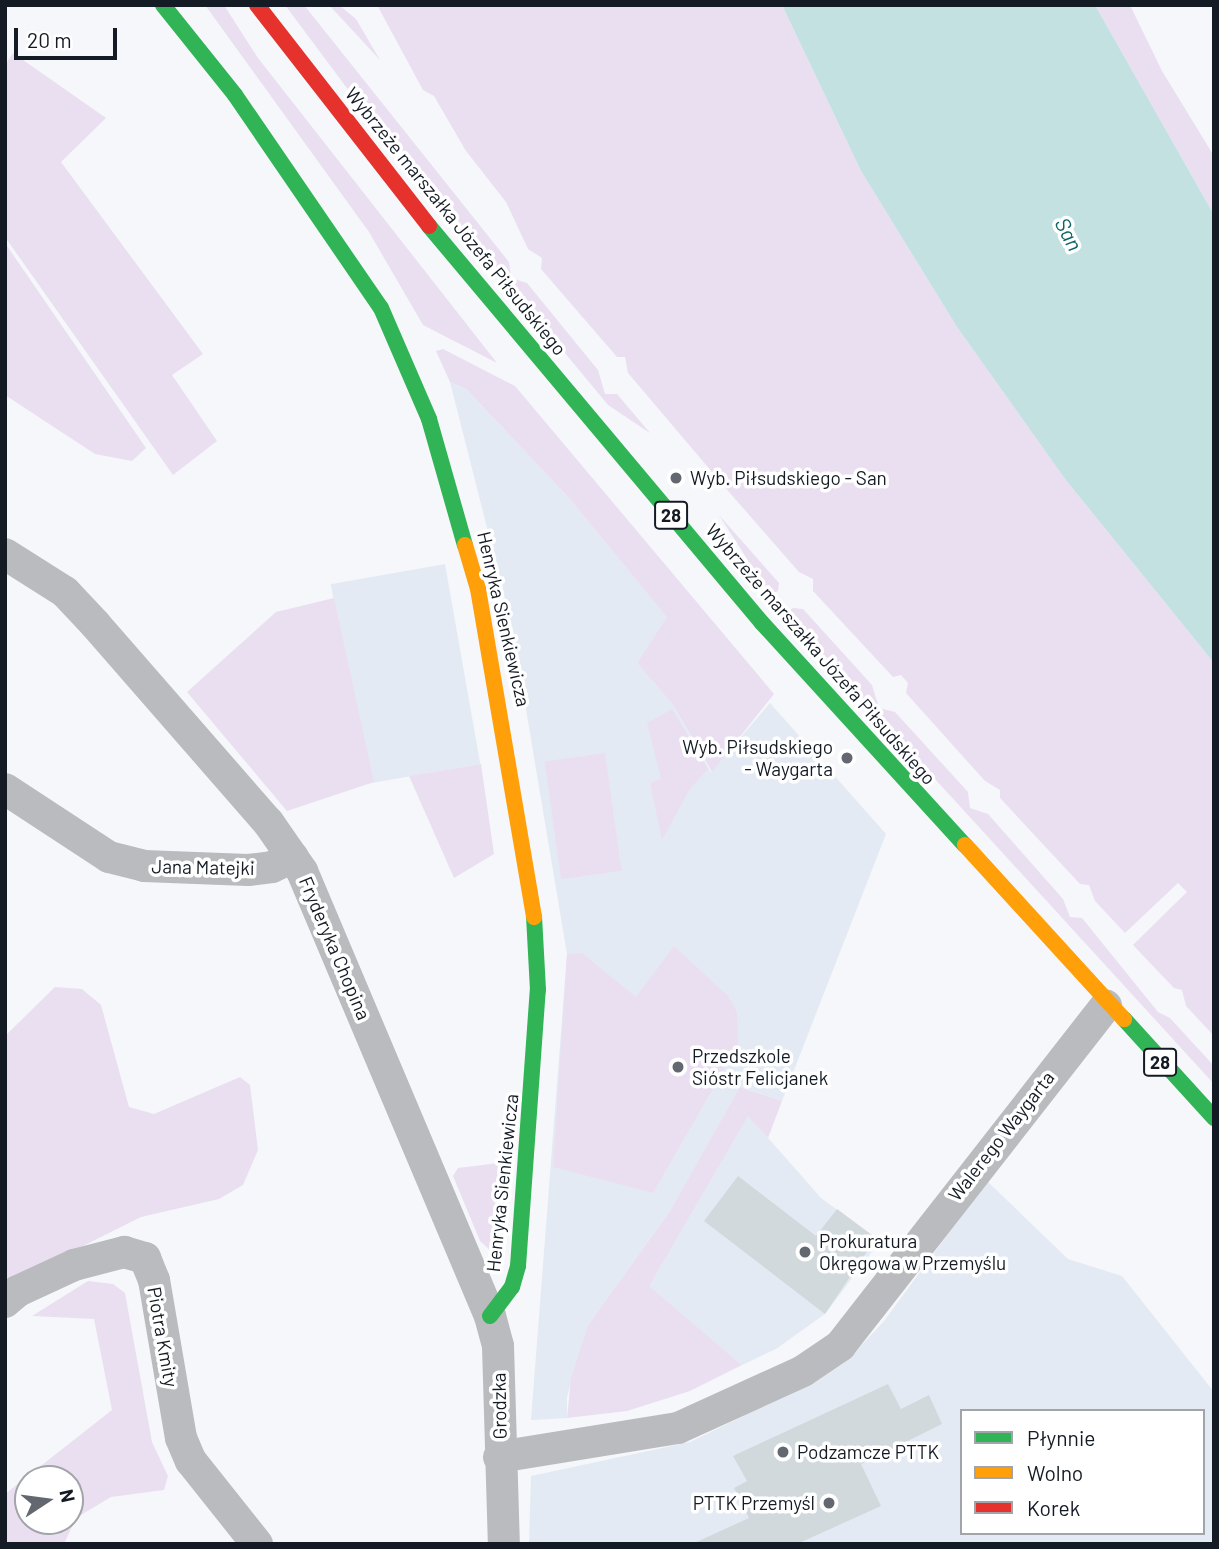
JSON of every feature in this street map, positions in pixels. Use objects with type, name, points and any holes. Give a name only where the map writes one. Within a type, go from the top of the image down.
[{"type":"main road","name":"Henryka Sienkiewicza","points":[[163,5],[236,95],[381,308],[429,419],[478,589],[532,889],[538,978],[517,1266],[512,1287],[490,1316]]},
{"type":"main road","name":"Wybrzeże marszałka Józefa Piłsudskiego","points":[[257,5],[403,195],[752,612],[1106,1006],[1214,1118]]},
{"type":"street","name":"Fryderyka Chopina","points":[[5,554],[65,592],[293,857],[471,1272]]},
{"type":"street","name":"Jana Matejki","points":[[5,789],[109,857],[144,866],[248,870],[272,867],[293,857]]},
{"type":"street","name":"Walerego Waygarta","points":[[499,1457],[678,1428],[803,1371],[840,1346],[1106,1006]]},
{"type":"street","name":"Piotra Kmity","points":[[5,1303],[18,1291],[74,1265],[124,1252],[145,1258],[154,1280],[181,1438],[191,1461],[257,1544]]},
{"type":"street","name":"Grodzka","points":[[471,1272],[490,1316],[498,1346],[503,1543]]},
{"type":"shaded area","points":[[205,5],[224,5],[258,58],[497,363],[423,325],[369,232]]},
{"type":"shaded area","points":[[285,5],[304,5],[509,262],[511,278],[527,283],[598,370],[605,394],[617,394],[650,433],[608,405],[361,107]]},
{"type":"shaded area","points":[[329,5],[339,5],[356,19],[380,60]]},
{"type":"shaded area","points":[[377,5],[782,5],[861,171],[957,327],[1065,479],[1214,663],[1214,1036],[1186,1006],[1182,990],[1174,988],[1133,945],[1187,892],[1178,883],[1125,933],[1095,901],[1089,885],[1080,884],[1000,798],[1000,790],[985,781],[906,693],[908,683],[901,675],[893,677],[813,591],[813,579],[799,572],[628,373],[625,357],[617,357],[541,269],[542,258],[528,249],[506,202],[466,151],[434,96],[423,90]]},
{"type":"shaded area","points":[[1095,5],[1130,5],[1162,71],[1214,156],[1214,215]]},
{"type":"shaded area","points":[[13,53],[106,118],[61,162],[203,354],[172,375],[217,441],[173,475],[5,237],[5,65]]},
{"type":"shaded area","points":[[5,243],[146,448],[132,461],[95,454],[5,395]]},
{"type":"shaded area","points":[[443,349],[515,386],[774,694],[712,772],[673,705],[637,663],[667,617],[569,498],[466,389],[450,382],[436,351]]},
{"type":"shaded area","name":"Przedszkole Sióstr Felicjanek","points":[[450,382],[466,389],[569,498],[668,617],[637,663],[673,705],[711,772],[770,703],[886,834],[782,1101],[741,1087],[670,1211],[588,1325],[567,1397],[567,1418],[531,1420],[567,954],[512,626]]},
{"type":"shaded area","points":[[719,515],[779,583],[778,591],[770,595]]},
{"type":"shaded area","points":[[445,564],[480,764],[366,784],[331,584]]},
{"type":"shaded area","points":[[334,598],[374,782],[287,811],[187,692],[276,612]]},
{"type":"shaded area","points":[[793,608],[803,609],[872,685],[879,708],[895,712],[968,792],[970,808],[988,814],[1063,899],[1070,917],[1082,918],[1158,1012],[1170,1018],[1214,1066],[1214,1084],[784,614]]},
{"type":"shaded area","points":[[672,709],[708,769],[690,789],[662,840],[650,783],[661,779],[647,723]]},
{"type":"shaded area","points":[[605,753],[622,871],[561,879],[545,761]]},
{"type":"shaded area","points":[[481,764],[494,854],[454,878],[409,776]]},
{"type":"shaded area","points":[[674,946],[728,996],[737,1012],[738,1045],[653,1193],[553,1167],[567,954],[582,953],[636,997]]},
{"type":"shaded area","points":[[55,987],[82,989],[101,1005],[129,1107],[154,1114],[240,1077],[250,1085],[258,1150],[243,1185],[219,1199],[141,1217],[5,1285],[5,1036]]},
{"type":"shaded area","points":[[740,1087],[782,1101],[768,1138],[748,1116],[649,1286],[742,1365],[690,1391],[627,1411],[567,1418],[571,1378],[588,1325],[670,1211]]},
{"type":"shaded area","points":[[748,1115],[821,1198],[880,1241],[825,1314],[776,1349],[742,1365],[648,1286]]},
{"type":"shaded area","points":[[507,1162],[504,1197],[493,1201],[503,1209],[501,1240],[490,1250],[480,1241],[453,1176],[458,1168]]},
{"type":"shaded area","points":[[987,1181],[1068,1259],[1122,1276],[1214,1392],[1214,1544],[529,1544],[531,1476],[690,1442],[803,1387],[857,1350],[884,1321]]},
{"type":"shaded area","points":[[88,1281],[113,1284],[125,1293],[152,1442],[168,1476],[164,1490],[111,1497],[84,1513],[84,1465],[42,1465],[112,1410],[94,1319],[32,1316]]},
{"type":"shaded area","points":[[14,1487],[14,1535],[68,1535],[64,1544],[5,1544],[5,1494]]},
{"type":"water","name":"San","points":[[782,5],[1095,5],[1214,215],[1214,663],[1065,479],[957,327],[861,171]]},
{"type":"building","name":"Prokuratura Okręgowa w Przemyślu","points":[[738,1176],[816,1236],[837,1209],[876,1238],[825,1314],[704,1221]]},
{"type":"building","points":[[888,1384],[901,1409],[929,1395],[942,1424],[861,1464],[881,1506],[797,1544],[692,1544],[749,1518],[734,1488],[747,1481],[733,1456]]},
{"type":"traffic: fast","points":[[163,5],[235,95],[381,308],[429,419],[465,545]]},
{"type":"traffic: fast","points":[[429,226],[762,623],[965,845]]},
{"type":"traffic: fast","points":[[490,1316],[512,1287],[518,1266],[538,990],[534,917]]},
{"type":"traffic: fast","points":[[1124,1019],[1214,1118]]},
{"type":"traffic: slow","points":[[465,545],[478,589],[534,917]]},
{"type":"traffic: slow","points":[[965,845],[1124,1019]]},
{"type":"traffic: jam","points":[[257,5],[429,226]]},
{"type":"place","name":"Wyb. Piłsudskiego - San","points":[[676,478]]},
{"type":"place","name":"Wyb. Piłsudskiego - Waygarta","points":[[847,758]]},
{"type":"place","name":"Przedszkole Sióstr Felicjanek","points":[[678,1067]]},
{"type":"place","name":"Prokuratura Okręgowa w Przemyślu","points":[[805,1252]]},
{"type":"place","name":"Podzamcze PTTK","points":[[783,1452]]},
{"type":"place","name":"PTTK Przemyśl","points":[[829,1503]]}]
